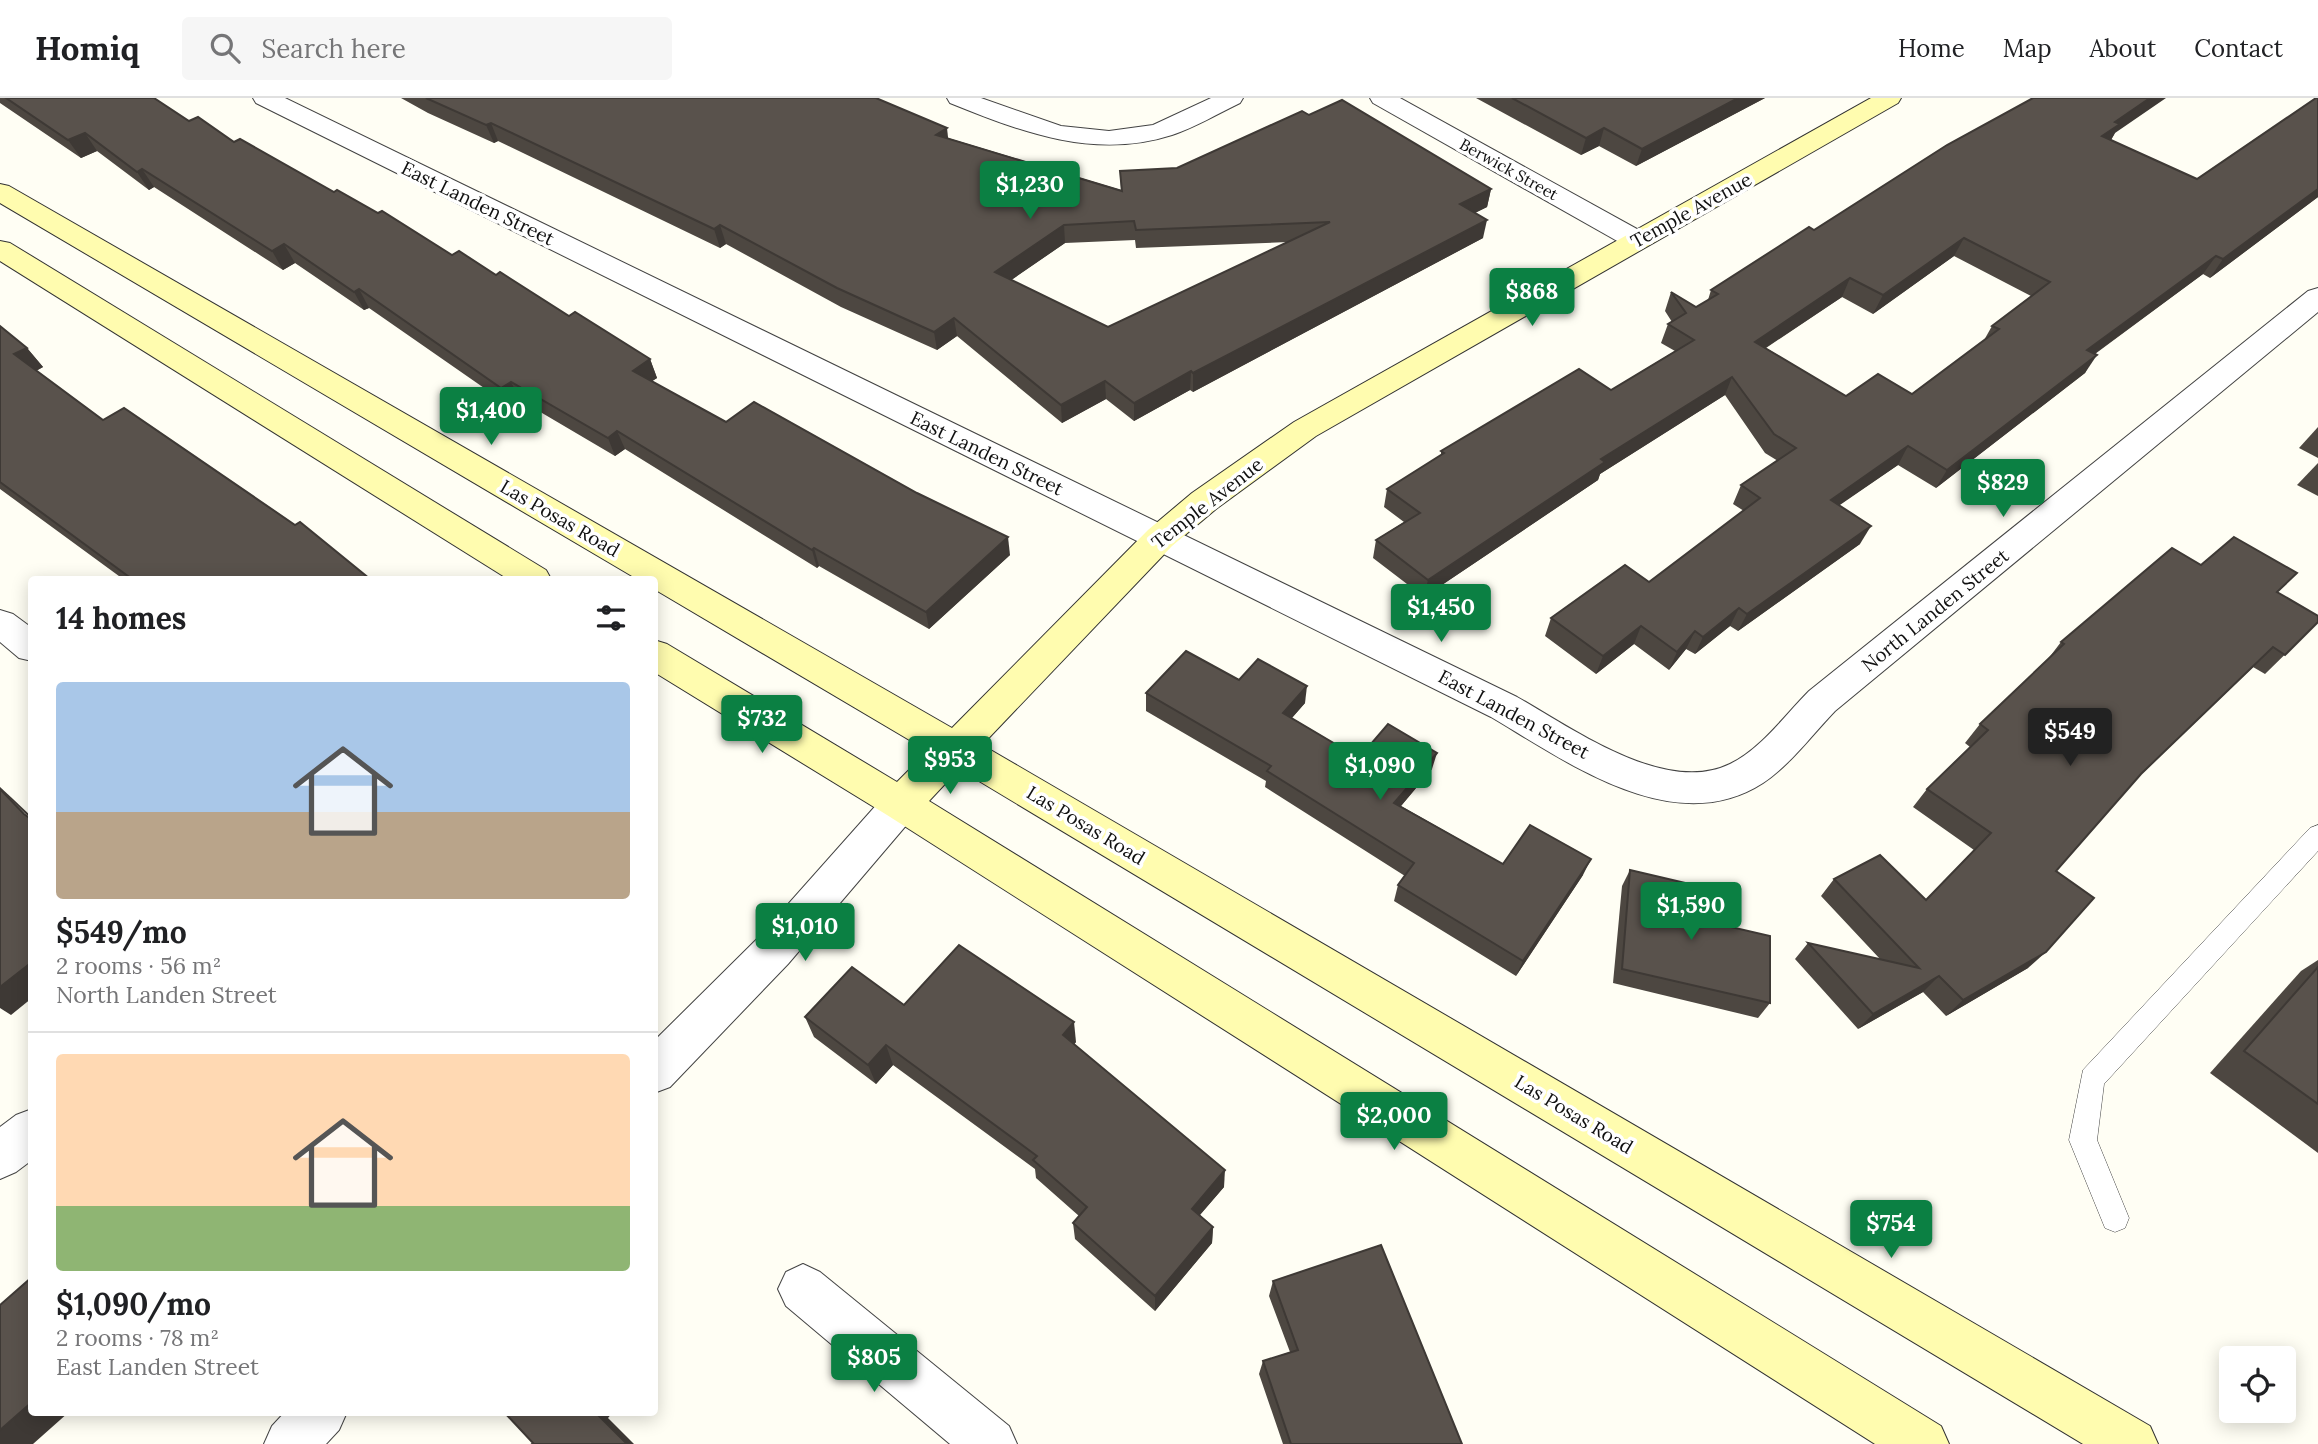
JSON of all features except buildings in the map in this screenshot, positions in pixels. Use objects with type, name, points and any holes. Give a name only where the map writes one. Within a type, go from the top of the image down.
[{"type":"main road","name":"Temple Avenue","points":[[901,804],[1160,538],[1204,501],[1305,429],[1889,98]]},
{"type":"main road","name":"Las Posas Road","points":[[0,192],[955,748],[2132,1444]]},
{"type":"main road","points":[[0,248],[529,576]]},
{"type":"main road","points":[[658,656],[901,804],[1923,1444]]},
{"type":"street","name":"East Landen Street","points":[[265,98],[1504,707],[1624,773],[1655,783],[1681,787],[1714,785]]},
{"type":"street","points":[[959,98],[1060,136],[1095,139],[1130,137],[1162,130],[1231,98]]},
{"type":"street","name":"Berwick Street","points":[[1382,98],[1636,240]]},
{"type":"street","name":"North Landen Street","points":[[1714,785],[1741,777],[1760,764],[1822,701],[2318,297]]},
{"type":"street","points":[[0,623],[28,645]]},
{"type":"street","name":"Temple Avenue","points":[[658,1068],[773,951],[901,804]]},
{"type":"street","points":[[0,1156],[28,1134]]},
{"type":"street","points":[[803,1289],[991,1444]]},
{"type":"street","points":[[290,1444],[317,1416]]},
{"type":"lane","points":[[2115,1218],[2083,1140],[2092,1079],[2318,835]]}]
